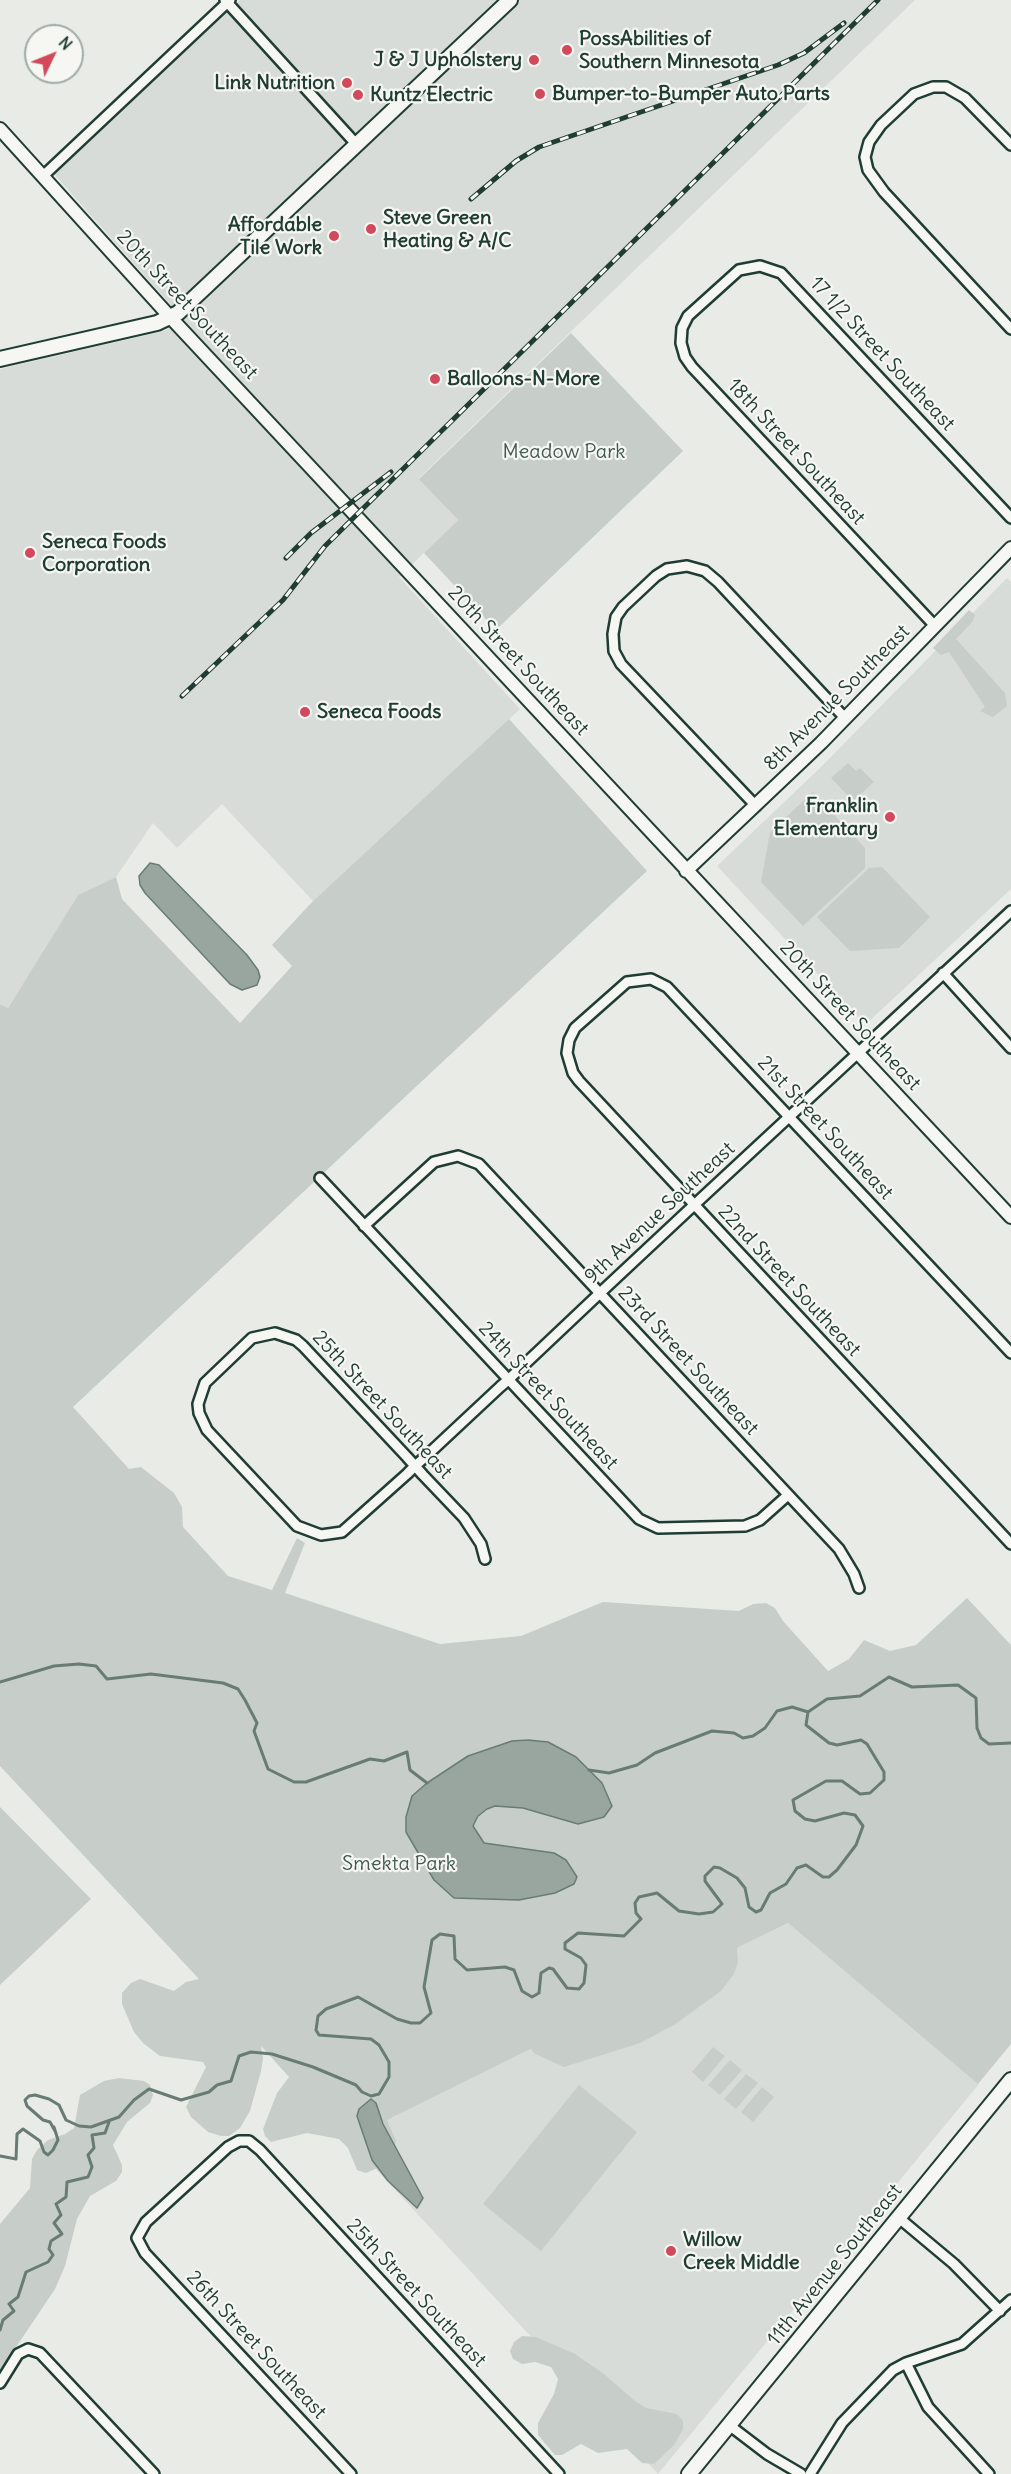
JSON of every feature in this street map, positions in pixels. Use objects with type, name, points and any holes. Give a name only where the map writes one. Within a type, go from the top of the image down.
[{"type":"main road","points":[[0,359],[171,318],[510,0]]},
{"type":"main road","name":"11th Avenue Southeast","points":[[689,2474],[1011,2080]]},
{"type":"street","points":[[42,176],[227,1],[357,145]]},
{"type":"street","points":[[1011,145],[974,105],[946,87],[933,87],[920,91],[888,117],[873,135],[867,148],[866,162],[872,177],[1011,329]]},
{"type":"street","name":"20th Street Southeast","points":[[0,129],[171,318],[1011,1217]]},
{"type":"street","name":"17 1/2 Street Southeast","points":[[711,293],[733,273],[747,267],[765,267],[781,273],[1011,518]]},
{"type":"street","name":"18th Street Southeast","points":[[711,293],[684,323],[680,338],[685,357],[935,626]]},
{"type":"street","name":"8th Avenue Southeast","points":[[686,871],[845,718],[1011,548]]},
{"type":"street","points":[[756,806],[619,661],[613,642],[614,625],[619,613],[640,590],[667,569],[687,566],[705,571],[718,582],[845,718]]},
{"type":"street","name":"9th Avenue Southeast","points":[[329,1535],[348,1528],[1011,911]]},
{"type":"street","points":[[943,974],[1011,1048]]},
{"type":"street","name":"21st Street Southeast","points":[[598,1005],[627,982],[642,978],[659,982],[676,994],[1011,1353]]},
{"type":"street","name":"22nd Street Southeast","points":[[598,1005],[575,1028],[569,1040],[568,1060],[573,1073],[693,1206],[1011,1544]]},
{"type":"street","name":"23rd Street Southeast","points":[[364,1226],[434,1162],[446,1157],[465,1157],[484,1169],[839,1549],[854,1574],[859,1588]]},
{"type":"street","name":"24th Street Southeast","points":[[320,1178],[632,1512],[652,1526],[745,1526],[760,1520],[788,1495]]},
{"type":"street","name":"25th Street Southeast","points":[[329,1535],[314,1534],[297,1526],[202,1421],[198,1404],[201,1390],[210,1376],[244,1343],[259,1335],[275,1333],[290,1336],[303,1346],[470,1526],[481,1544],[485,1559]]},
{"type":"street","name":"25th Street Southeast","points":[[137,2238],[142,2227],[228,2147],[244,2140],[260,2150],[559,2474]]},
{"type":"street","points":[[898,2218],[954,2265],[1000,2311]]},
{"type":"street","name":"26th Street Southeast","points":[[137,2238],[145,2253],[351,2474]]},
{"type":"street","points":[[810,2474],[830,2439],[881,2381],[906,2363],[962,2344],[1011,2300]]},
{"type":"street","points":[[0,2383],[13,2360],[22,2351],[33,2350],[46,2358],[154,2474]]},
{"type":"street","points":[[906,2363],[928,2407],[989,2474]]},
{"type":"street","points":[[729,2425],[767,2454],[801,2474]]},
{"type":"shaded area","points":[[240,0],[915,0],[419,478],[458,520],[399,577],[520,709],[313,901],[222,804],[177,848],[153,823],[116,877],[78,895],[8,1008],[0,1004],[0,369],[164,331],[184,320],[54,174]]},
{"type":"shaded area","name":"Franklin Elementary","points":[[1007,578],[1011,582],[1011,889],[865,1025],[717,866],[820,768]]},
{"type":"shaded area","points":[[150,863],[159,865],[247,955],[258,970],[260,977],[257,985],[242,990],[230,984],[145,893],[140,885],[139,876]]},
{"type":"shaded area","points":[[512,1741],[548,1742],[576,1757],[602,1783],[612,1806],[604,1817],[578,1824],[523,1808],[495,1806],[487,1809],[478,1816],[473,1826],[484,1843],[554,1853],[566,1860],[577,1877],[574,1884],[555,1893],[519,1900],[454,1898],[434,1880],[406,1832],[406,1817],[412,1796],[427,1783],[468,1756]]},
{"type":"shaded area","points":[[788,1923],[979,2084],[658,2474],[348,2139]]},
{"type":"shaded area","points":[[371,2099],[376,2103],[383,2124],[423,2198],[417,2208],[388,2181],[372,2160],[357,2116],[359,2109]]},
{"type":"green space","name":"Meadow Park","points":[[571,333],[683,451],[496,630],[424,553],[458,520],[419,479]]},
{"type":"green space","points":[[969,610],[975,615],[973,621],[956,639],[1005,693],[1007,706],[993,717],[980,711],[985,707],[949,652],[941,655],[933,648]]},
{"type":"green space","name":"Smekta Park","points":[[509,719],[647,871],[73,1407],[129,1469],[141,1467],[174,1493],[182,1507],[183,1527],[228,1576],[272,1590],[297,1538],[305,1543],[285,1593],[440,1644],[521,1636],[603,1602],[739,1611],[753,1604],[766,1603],[775,1608],[783,1621],[828,1671],[849,1659],[864,1640],[890,1651],[916,1645],[967,1598],[1011,1645],[1011,2044],[978,2084],[788,1923],[737,1948],[738,1962],[734,1974],[721,1991],[674,2025],[640,2043],[564,2067],[535,2054],[531,2049],[387,2120],[396,2141],[394,2151],[380,2167],[366,2173],[357,2170],[348,2148],[339,2139],[307,2133],[271,2142],[265,2136],[263,2129],[277,2093],[289,2077],[261,2046],[263,2058],[261,2071],[250,2111],[240,2128],[229,2136],[221,2136],[208,2132],[191,2117],[186,2107],[206,2067],[203,2062],[160,2056],[143,2043],[134,2032],[122,2004],[122,1993],[131,1983],[140,1979],[174,1991],[186,1982],[199,1979],[0,1766],[0,1004],[8,1008],[78,895],[116,877],[122,899],[240,1023],[292,966],[272,945],[313,901]]},
{"type":"green space","points":[[848,763],[856,771],[860,768],[874,782],[853,801],[831,778]]},
{"type":"green space","points":[[813,792],[865,848],[865,868],[803,926],[761,882],[770,832]]},
{"type":"green space","points":[[882,867],[930,917],[899,948],[850,951],[817,917],[869,868]]},
{"type":"green space","points":[[0,1807],[91,1899],[0,1985]]},
{"type":"green space","points":[[713,2047],[725,2056],[703,2082],[692,2072]]},
{"type":"green space","points":[[730,2060],[742,2070],[720,2095],[708,2085]]},
{"type":"green space","points":[[746,2074],[758,2083],[736,2109],[724,2099]]},
{"type":"green space","points":[[119,2078],[144,2081],[150,2085],[153,2095],[150,2103],[127,2122],[113,2145],[122,2165],[122,2172],[116,2181],[90,2196],[77,2219],[65,2266],[55,2289],[0,2371],[0,2224],[30,2188],[32,2159],[37,2150],[48,2140],[74,2128],[80,2095],[104,2081]]},
{"type":"green space","points":[[579,2085],[637,2132],[541,2251],[483,2204]]},
{"type":"green space","points":[[762,2087],[774,2097],[753,2122],[741,2112]]},
{"type":"green space","points":[[522,2336],[536,2337],[575,2354],[646,2408],[677,2414],[683,2421],[683,2429],[674,2445],[654,2464],[642,2463],[627,2449],[598,2453],[581,2444],[562,2455],[555,2455],[538,2435],[538,2423],[554,2394],[558,2379],[551,2367],[535,2362],[522,2364],[513,2359],[510,2351],[514,2342]]},
{"type":"waterway","points":[[0,1682],[54,1666],[79,1664],[96,1666],[107,1679],[151,1674],[223,1683],[238,1689],[245,1700],[257,1723],[254,1731],[268,1769],[294,1782],[306,1782],[370,1759],[384,1761],[407,1752],[410,1770],[427,1783]]},
{"type":"waterway","points":[[0,2156],[16,2159],[17,2134],[23,2129],[40,2141],[44,2152],[48,2155],[58,2140],[50,2122],[43,2120],[27,2106],[25,2100],[29,2096],[35,2095],[49,2099],[59,2105],[66,2120],[79,2126],[91,2127],[119,2117],[134,2100],[149,2089],[181,2100],[209,2092],[217,2085],[231,2081],[239,2056],[251,2052],[272,2054],[313,2067],[356,2085],[362,2092],[371,2096],[379,2094],[389,2077],[389,2062],[379,2045],[371,2039],[319,2035],[316,2030],[318,2016],[326,2009],[358,1997],[397,2019],[420,2023],[431,2013],[424,1987],[432,1940],[440,1934],[454,1936],[455,1959],[467,1970],[505,1967],[514,1970],[522,1991],[532,1997],[539,1993],[541,1973],[549,1968],[553,1969],[567,1988],[579,1989],[584,1983],[586,1965],[581,1958],[565,1949],[565,1943],[578,1933],[624,1936],[641,1919],[636,1913],[635,1903],[639,1897],[657,1893],[679,1911],[699,1914],[713,1912],[722,1904],[705,1881],[705,1876],[714,1867],[737,1878],[745,1888],[749,1907],[756,1912],[761,1910],[770,1893],[786,1884],[797,1868],[806,1865],[823,1877],[829,1877],[856,1845],[863,1826],[855,1815],[844,1813],[815,1821],[805,1819],[795,1811],[793,1800],[826,1781],[842,1781],[860,1794],[870,1793],[884,1780],[884,1772],[867,1744],[861,1740],[837,1745],[829,1743],[806,1725],[808,1712],[827,1699],[860,1696],[889,1677],[912,1687],[958,1685],[976,1698],[977,1728],[981,1738],[989,1744],[1011,1743]]},
{"type":"waterway","points":[[589,1770],[609,1773],[637,1765],[655,1753],[712,1731],[734,1733],[743,1738],[753,1736],[765,1728],[777,1711],[792,1707],[808,1712]]},
{"type":"waterway","points":[[0,2330],[3,2320],[14,2311],[9,2304],[18,2297],[26,2272],[48,2262],[53,2255],[49,2249],[51,2241],[62,2234],[54,2223],[61,2215],[56,2204],[66,2197],[67,2182],[88,2177],[92,2167],[88,2155],[94,2148],[92,2135],[105,2133],[109,2122]]},
{"type":"railway","points":[[182,696],[283,600],[325,546],[878,0]]},
{"type":"railway","points":[[471,199],[516,161],[539,147],[778,65],[804,53],[844,23]]},
{"type":"railway","points":[[286,558],[311,533],[391,472]]},
{"type":"place","name":"PossAbilities of Southern Minnesota","points":[[567,50]]},
{"type":"place","name":"J & J Upholstery","points":[[534,60]]},
{"type":"place","name":"Link Nutrition","points":[[347,83]]},
{"type":"place","name":"Bumper-to-Bumper Auto Parts","points":[[540,94]]},
{"type":"place","name":"Kuntz Electric","points":[[358,95]]},
{"type":"place","name":"Steve Green Heating & A/C","points":[[371,229]]},
{"type":"place","name":"Affordable Tile Work","points":[[334,236]]},
{"type":"place","name":"Balloons-N-More","points":[[435,379]]},
{"type":"place","name":"Seneca Foods Corporation","points":[[30,553]]},
{"type":"place","name":"Seneca Foods","points":[[305,712]]},
{"type":"place","name":"Franklin Elementary","points":[[890,817]]},
{"type":"place","name":"Willow Creek Middle","points":[[671,2251]]}]
